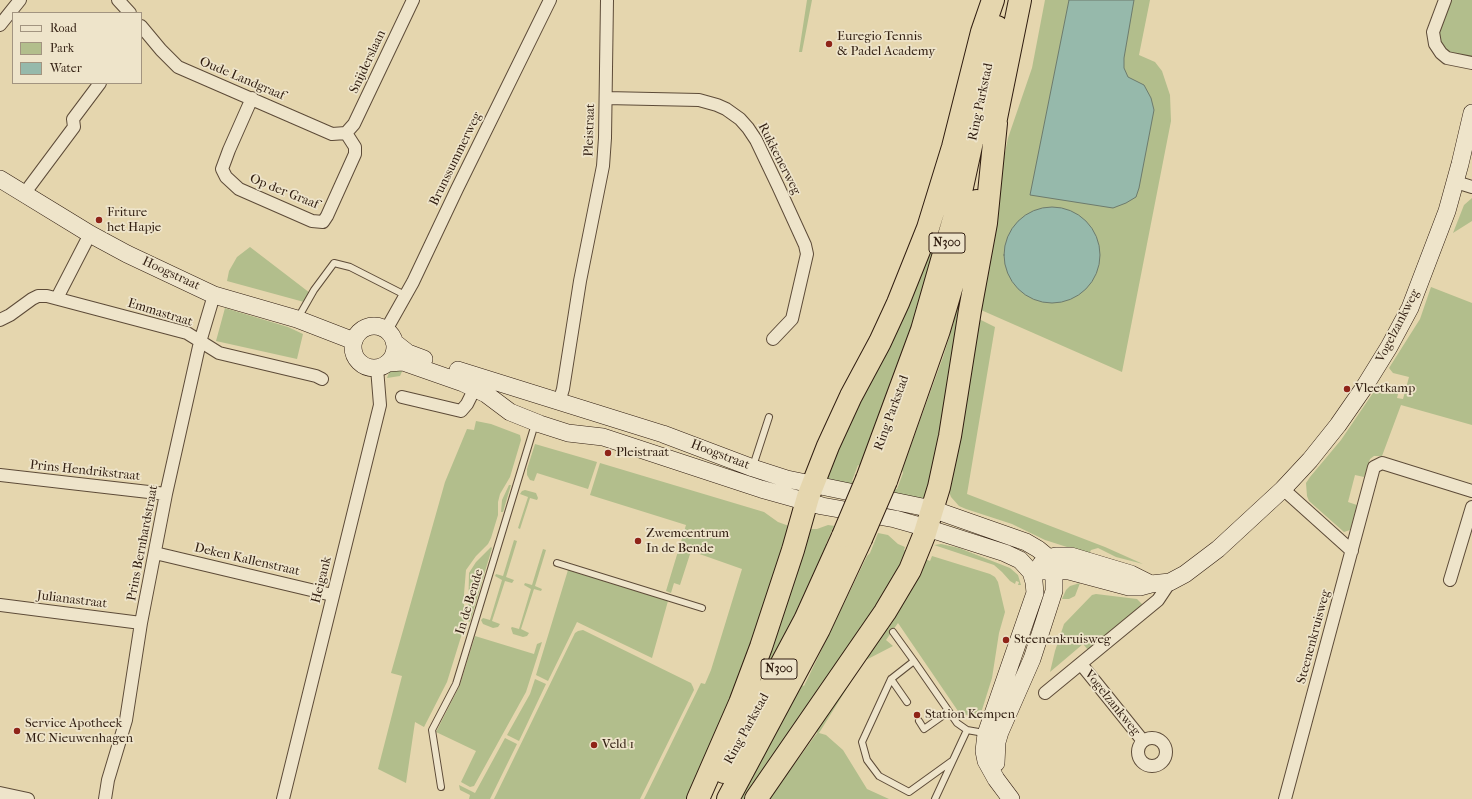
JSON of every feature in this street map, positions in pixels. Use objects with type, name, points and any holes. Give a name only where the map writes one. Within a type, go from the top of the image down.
[{"type":"highway","name":"N300","points":[[698,799],[740,703],[761,647],[810,493],[833,433],[880,342],[898,303],[928,228],[953,147],[982,32],[993,0]]},
{"type":"highway","name":"Ring Parkstad","points":[[877,480],[957,209],[989,71],[1002,0]]},
{"type":"highway","name":"Ring Parkstad","points":[[728,799],[819,629],[852,537],[939,330],[980,192],[996,123],[1020,0]]},
{"type":"highway","name":"N300","points":[[756,799],[885,612],[910,570],[929,518],[939,487],[950,436],[970,310],[986,223],[996,123]]},
{"type":"highway","name":"Ring Parkstad","points":[[708,799],[805,620],[852,537]]},
{"type":"main road","name":"Vogelzankweg","points":[[1051,564],[1063,555],[1089,560],[1131,574],[1151,584],[1170,582],[1185,574],[1218,548],[1283,489],[1310,460],[1338,425],[1363,389],[1389,347],[1410,308],[1445,216],[1456,182],[1472,113]]},
{"type":"main road","name":"Hoogstraat","points":[[0,179],[90,234],[127,254],[214,294],[297,319],[354,341]]},
{"type":"main road","points":[[375,326],[390,336],[393,355],[382,365],[368,367],[357,359],[354,350],[354,341],[365,329],[375,326]]},
{"type":"main road","name":"Hoogstraat","points":[[390,336],[408,354],[663,434],[753,468],[787,479],[810,493]]},
{"type":"main road","name":"Hoogstraat","points":[[382,365],[407,363],[475,388],[486,394],[510,412],[538,423],[568,433],[603,437],[761,489],[810,493],[929,518],[1026,542],[1038,548],[1051,564]]},
{"type":"main road","points":[[534,401],[549,404],[563,403],[572,409],[574,415],[574,418],[570,422],[561,425],[547,421],[538,423],[531,419],[526,413],[526,407],[528,404],[534,401]]},
{"type":"main road","name":"Hoogstraat","points":[[929,518],[1005,552],[1020,560],[1031,572]]},
{"type":"main road","points":[[993,735],[1032,659],[1054,591],[1051,564],[1031,572],[1035,593],[993,735],[996,754],[996,779],[1011,799]]},
{"type":"street","points":[[0,25],[20,0]]},
{"type":"street","points":[[118,0],[129,12]]},
{"type":"street","name":"Snijderslaan","points":[[346,133],[354,124],[413,0]]},
{"type":"street","name":"Brunssummerweg","points":[[390,336],[405,295],[413,282],[550,0]]},
{"type":"street","name":"Pleistraat","points":[[563,403],[563,389],[587,239],[603,166],[606,98],[607,0]]},
{"type":"street","points":[[1445,0],[1433,32],[1435,44],[1447,58],[1472,62]]},
{"type":"street","name":"Oude Landgraaf","points":[[143,33],[178,67],[332,134],[346,133]]},
{"type":"street","points":[[24,194],[74,127],[73,119],[99,84]]},
{"type":"street","name":"Op der Graaf","points":[[252,98],[222,169],[226,177],[239,189],[312,222],[323,222],[328,216],[355,154],[355,147],[346,133]]},
{"type":"street","name":"Rukkenerweg","points":[[606,98],[700,100],[717,105],[726,110],[740,119],[748,128],[756,140],[781,193],[805,245],[807,254],[792,319],[773,340]]},
{"type":"street","points":[[1456,182],[1472,187]]},
{"type":"street","points":[[57,298],[90,234]]},
{"type":"street","name":"Prins Bernhardstraat","points":[[105,799],[108,780],[126,720],[141,623],[166,494],[200,342],[214,294]]},
{"type":"street","name":"Emmastraat","points":[[0,320],[10,315],[32,299],[38,296],[47,296],[187,334],[219,353],[316,376],[322,379]]},
{"type":"street","name":"Heigank","points":[[283,799],[380,405],[382,365]]},
{"type":"street","points":[[402,397],[461,411],[467,404],[475,388]]},
{"type":"street","name":"Steenenkruisweg","points":[[1285,799],[1374,467],[1382,463],[1472,491]]},
{"type":"street","name":"Prins Hendrikstraat","points":[[0,475],[166,494]]},
{"type":"street","points":[[1283,489],[1352,551]]},
{"type":"street","points":[[1450,580],[1472,507]]},
{"type":"street","name":"Deken Kallenstraat","points":[[155,553],[332,595]]},
{"type":"street","name":"Vogelzankweg","points":[[1045,693],[1158,600],[1170,582]]},
{"type":"street","name":"Julianastraat","points":[[0,605],[141,623]]},
{"type":"street","name":"Vogelzankweg","points":[[1081,664],[1143,741]]},
{"type":"street","points":[[0,792],[28,799]]},
{"type":"lane","points":[[297,319],[314,290],[334,263],[350,267],[405,295]]},
{"type":"lane","points":[[753,468],[769,417]]},
{"type":"lane","name":"In de Bende","points":[[441,787],[432,730],[456,684],[538,423]]},
{"type":"lane","points":[[557,563],[702,608]]},
{"type":"lane","points":[[893,632],[957,723],[967,730],[993,735]]},
{"type":"lane","points":[[914,662],[891,679],[862,742],[867,760],[879,776],[908,792],[952,761]]},
{"type":"lane","points":[[891,679],[907,702]]},
{"type":"lane","points":[[919,721],[924,729],[948,712]]},
{"type":"lane","points":[[934,799],[967,730]]},
{"type":"green space","points":[[807,0],[812,0],[802,52],[799,52]]},
{"type":"green space","points":[[1045,0],[1150,0],[1139,55],[1155,62],[1162,71],[1170,95],[1171,121],[1122,372],[981,310],[990,226],[1008,138],[1032,68]]},
{"type":"green space","points":[[1450,0],[1472,0],[1472,57],[1449,52],[1440,45],[1438,33]]},
{"type":"green space","points":[[978,81],[920,311],[861,464],[860,466],[858,465],[852,481],[854,482],[851,487],[822,483]]},
{"type":"green space","points":[[1472,198],[1472,221],[1453,233],[1464,205]]},
{"type":"green space","points":[[979,222],[928,502],[892,494],[895,489],[897,489],[903,473],[902,470],[943,357],[954,322],[950,322]]},
{"type":"green space","points":[[250,247],[310,293],[304,302],[227,281],[229,271],[237,257]]},
{"type":"green space","points":[[1431,287],[1472,303],[1472,425],[1401,405],[1382,456],[1374,456],[1370,459],[1364,477],[1355,475],[1348,502],[1357,505],[1350,530],[1344,532],[1309,501],[1306,483],[1341,440],[1379,384],[1399,390],[1397,398],[1403,399],[1409,377],[1393,373],[1389,368],[1420,319]]},
{"type":"green space","points":[[225,308],[288,327],[303,334],[297,359],[216,341]]},
{"type":"green space","points":[[975,317],[995,327],[967,494],[1105,547],[1143,564],[1116,557],[1098,548],[1091,550],[1089,554],[1045,540],[1012,524],[959,506],[951,497],[948,489]]},
{"type":"green space","points":[[404,367],[400,376],[387,378],[390,370]]},
{"type":"green space","points":[[476,421],[491,424],[520,435],[521,440],[510,477],[500,494],[498,502],[498,515],[491,538],[488,544],[476,556],[466,570],[464,627],[447,682],[424,727],[415,722],[406,783],[378,769],[402,676],[391,673],[445,482],[467,429],[474,430]]},
{"type":"green space","points":[[535,444],[597,462],[588,489],[537,473],[534,481],[530,480],[527,475],[527,469]]},
{"type":"green space","points":[[600,463],[764,512],[778,522],[789,526],[790,542],[692,799],[644,799],[701,683],[705,684],[711,670],[742,569],[691,551],[680,585],[674,583],[671,593],[666,591],[686,525],[590,495]]},
{"type":"green space","points":[[509,485],[511,485],[503,512],[501,512],[502,500]]},
{"type":"green space","points":[[525,490],[536,493],[538,498],[537,500],[530,498],[520,529],[518,528],[528,497],[520,494]]},
{"type":"green space","points":[[828,525],[835,526],[826,544],[828,546],[788,637],[733,728],[808,529],[817,529]]},
{"type":"green space","points":[[878,533],[888,535],[898,544],[905,547],[904,550],[907,551],[901,564],[884,596],[751,799],[737,799],[799,684],[804,686],[867,556],[870,553]]},
{"type":"green space","points":[[514,540],[517,541],[506,577],[514,580],[512,583],[505,581],[492,621],[500,624],[498,627],[493,628],[483,624],[481,620],[483,618],[490,620],[502,580],[495,576],[496,574],[503,576]]},
{"type":"green space","points":[[941,544],[959,548],[1010,568],[1018,575],[1021,585],[1018,585],[1019,582],[1016,581],[1015,584],[1010,581],[994,565],[934,545]]},
{"type":"green space","points":[[491,547],[492,548],[470,622],[468,621],[469,573],[476,562]]},
{"type":"green space","points":[[543,549],[546,550],[535,586],[542,589],[541,591],[534,589],[521,629],[529,633],[527,636],[523,637],[513,634],[511,628],[519,629],[531,589],[524,585],[525,583],[532,585]]},
{"type":"green space","points":[[932,556],[990,574],[995,577],[998,582],[1005,612],[999,633],[992,678],[981,713],[978,713],[977,716],[960,714],[898,623],[886,640],[893,646],[864,661],[819,733],[826,735],[843,750],[867,789],[889,799],[769,799],[817,733],[814,722],[920,557],[930,561]]},
{"type":"green space","points":[[568,570],[668,601],[652,658],[577,622],[548,681],[536,675]]},
{"type":"green space","points":[[1080,583],[1075,596],[1069,599],[1062,599],[1066,590],[1070,586]]},
{"type":"green space","points":[[1096,594],[1137,599],[1144,606],[1089,651],[1083,644],[1050,672],[1064,624],[1092,595]]},
{"type":"green space","name":"Veld 1","points":[[583,630],[691,683],[693,687],[694,690],[640,799],[494,799],[575,633]]},
{"type":"green space","points":[[475,636],[534,654],[537,644],[542,642],[526,692],[474,786],[470,787],[461,782],[476,751],[436,732],[460,685]]},
{"type":"green space","points":[[535,679],[546,684],[519,741],[507,735],[530,694]]},
{"type":"green space","points":[[505,738],[517,744],[490,799],[469,799],[470,795],[460,790],[459,785],[475,793]]},
{"type":"water","points":[[1069,0],[1134,0],[1124,58],[1124,68],[1128,77],[1144,85],[1151,98],[1154,110],[1136,197],[1113,208],[1030,195]]},
{"type":"water","points":[[1052,207],[1070,211],[1086,221],[1096,237],[1100,255],[1096,273],[1086,289],[1070,299],[1052,303],[1034,299],[1018,289],[1008,273],[1004,255],[1008,237],[1018,221],[1034,211]]},
{"type":"place","name":"Euregio Tennis & Padel Academy","points":[[829,44]]},
{"type":"place","name":"Friture het Hapje","points":[[99,220]]},
{"type":"place","name":"Vleetkamp","points":[[1347,389]]},
{"type":"place","name":"Pleistraat","points":[[608,453]]},
{"type":"place","name":"Zwemcentrum In de Bende","points":[[638,541]]},
{"type":"place","name":"Steenenkruisweg","points":[[1006,640]]},
{"type":"place","name":"Station Kempen","points":[[917,715]]},
{"type":"place","name":"Service Apotheek MC Nieuwenhagen","points":[[17,731]]},
{"type":"place","name":"Veld 1","points":[[594,745]]}]
